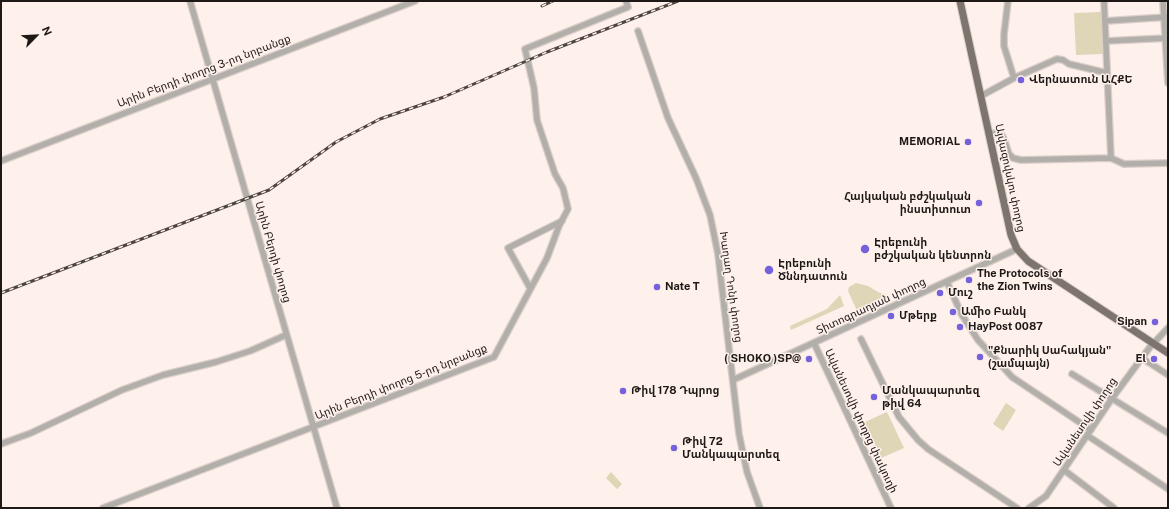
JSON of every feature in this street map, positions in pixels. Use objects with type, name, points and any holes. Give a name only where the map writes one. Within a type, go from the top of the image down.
[{"type":"main road","name":"Այվազովսկու փողոց","points":[[960,1],[1011,235],[1017,249],[1028,261],[1168,353]]},
{"type":"street","name":"Արին Բերդի փողոց","points":[[190,1],[337,508]]},
{"type":"street","name":"Արին Բերդի փողոց 3-րդ նրբանցք","points":[[1,161],[212,78],[415,1]]},
{"type":"street","name":"Արին Բերդի փողոց 5-րդ նրբանցք","points":[[103,508],[494,357],[547,258],[568,209],[537,120],[534,88],[525,49],[628,7],[626,1]]},
{"type":"street","points":[[1008,1],[1004,46],[1014,78]]},
{"type":"street","points":[[1104,1],[1111,158]]},
{"type":"street","points":[[1163,1],[1166,17],[1168,83]]},
{"type":"street","points":[[1105,21],[1166,17]]},
{"type":"street","name":"Խաղաղ Դոնի փողոց","points":[[638,31],[668,118],[696,178],[710,216],[718,254],[743,457],[760,508]]},
{"type":"street","points":[[1106,41],[1167,38]]},
{"type":"street","points":[[981,96],[1014,78],[1057,59],[1063,60],[1069,64],[1107,73]]},
{"type":"street","points":[[989,133],[1000,134],[1004,138],[1009,154],[1013,158],[1021,160],[1111,158],[1124,164],[1168,162]]},
{"type":"street","points":[[530,288],[508,248],[562,220]]},
{"type":"street","name":"Տիտոգրադյան փողոց","points":[[733,380],[1017,249]]},
{"type":"street","points":[[947,282],[962,315],[978,340],[1012,377],[1168,489]]},
{"type":"street","name":"Ավանեսովի փողոց","points":[[1029,508],[1046,496],[1113,397],[1153,343],[1168,328]]},
{"type":"street","points":[[1,444],[31,433],[122,390],[163,375],[196,368],[250,351],[286,335]]},
{"type":"street","points":[[861,339],[899,417],[918,440],[938,456],[1017,508]]},
{"type":"street","name":"Ավանեսովի փողոց փակուղի","points":[[814,343],[891,508]]},
{"type":"street","points":[[1142,358],[1168,375]]},
{"type":"street","points":[[1072,374],[1113,397],[1168,433]]},
{"type":"street","points":[[1064,470],[1114,508]]},
{"type":"shaded area","points":[[1101,12],[1103,54],[1076,55],[1074,13]]},
{"type":"shaded area","points":[[856,283],[868,286],[887,295],[890,299],[858,313],[848,291],[849,287]]},
{"type":"shaded area","points":[[840,295],[844,306],[791,330],[790,326],[827,309]]},
{"type":"shaded area","points":[[1006,403],[1016,410],[1003,431],[993,424]]},
{"type":"shaded area","points":[[887,412],[904,448],[881,458],[865,422]]},
{"type":"shaded area","points":[[611,472],[622,484],[617,489],[606,478]]},
{"type":"railway","points":[[542,6],[553,1]]},
{"type":"railway","points":[[1,293],[269,190],[336,142],[380,119],[444,97],[547,52],[678,1]]},
{"type":"place","name":"Վերնատուն ԱՀՔԵ","points":[[1021,80]]},
{"type":"place","name":"MEMORIAL","points":[[968,142]]},
{"type":"place","name":"Հայկական բժշկական ինստիտուտ","points":[[979,203]]},
{"type":"place","name":"Էրեբունի բժշկական կենտրոն","points":[[865,249]]},
{"type":"place","name":"Էրեբունի Ծննդատուն","points":[[769,270]]},
{"type":"place","name":"The Protocols of the Zion Twins","points":[[969,280]]},
{"type":"place","name":"Nate T","points":[[657,287]]},
{"type":"place","name":"Մուշ","points":[[940,293]]},
{"type":"place","name":"Ամիօ Բանկ","points":[[953,312]]},
{"type":"place","name":"Մթերք","points":[[891,316]]},
{"type":"place","name":"Sipan","points":[[1155,322]]},
{"type":"place","name":"HayPost 0087","points":[[960,327]]},
{"type":"place","name":"\"Քնարիկ Սահակյան\" (շամպայն)","points":[[980,357]]},
{"type":"place","name":"( SHOKO )SP@","points":[[809,359]]},
{"type":"place","name":"El","points":[[1154,359]]},
{"type":"place","name":"Թիվ 178 Դպրոց","points":[[623,391]]},
{"type":"place","name":"Մանկապարտեզ թիվ 64","points":[[874,397]]},
{"type":"place","name":"Թիվ 72 Մանկապարտեզ","points":[[674,448]]}]
